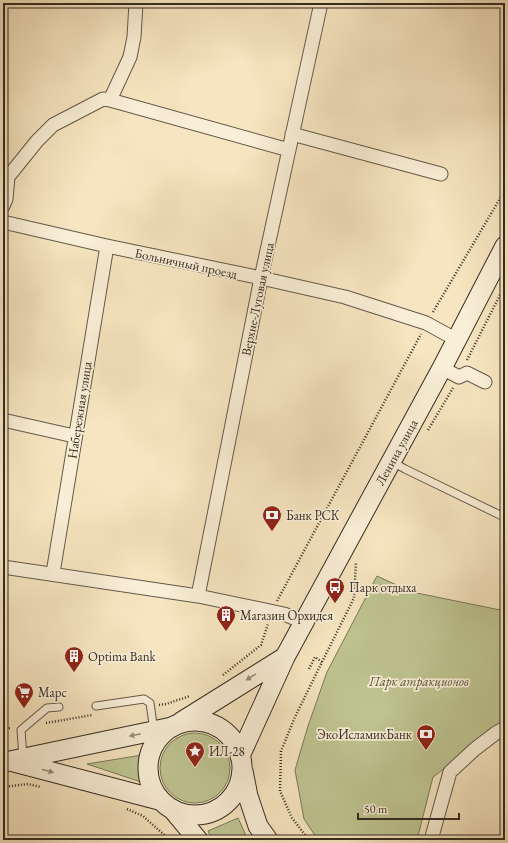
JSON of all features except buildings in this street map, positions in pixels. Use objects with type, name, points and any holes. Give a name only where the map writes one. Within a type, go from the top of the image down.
[{"type":"main road","name":"Ленина улица","points":[[271,686],[303,622],[442,368],[505,246]]},
{"type":"main road","points":[[198,840],[166,805],[150,782],[148,772],[149,760],[152,751],[161,736],[176,725],[285,657]]},
{"type":"main road","points":[[12,761],[166,805],[181,813],[196,815],[209,813],[227,802],[237,789],[240,781],[241,760],[271,686]]},
{"type":"main road","points":[[248,796],[254,756],[271,686]]},
{"type":"main road","points":[[12,761],[176,725],[201,722],[212,725],[221,730],[233,742],[241,760],[248,796],[263,835]]},
{"type":"street","points":[[110,100],[130,57],[134,37],[136,3]]},
{"type":"street","name":"Верхне-Луговая улица","points":[[198,596],[261,278],[321,3]]},
{"type":"street","points":[[3,206],[6,199],[8,177],[37,141],[53,125],[103,99],[289,150]]},
{"type":"street","points":[[292,134],[441,174]]},
{"type":"street","name":"Больничный проезд","points":[[3,222],[345,297],[426,323],[457,340]]},
{"type":"street","name":"Набережная улица","points":[[53,573],[74,436],[107,246]]},
{"type":"street","points":[[442,368],[459,377],[467,373],[485,382]]},
{"type":"street","points":[[3,420],[74,436]]},
{"type":"street","points":[[3,567],[53,573],[198,596],[272,611],[303,622]]},
{"type":"street","points":[[432,840],[450,772],[480,745],[505,728]]},
{"type":"lane","points":[[391,460],[405,469],[502,516],[505,509]]},
{"type":"lane","points":[[96,706],[144,699],[150,703],[154,731]]},
{"type":"lane","points":[[12,761],[21,730],[47,708],[59,707]]},
{"type":"path","points":[[261,645],[272,611],[282,589],[426,323],[505,190]]},
{"type":"path","points":[[309,669],[315,657],[322,662],[295,717],[281,751],[280,791],[292,818],[310,840]]},
{"type":"path","points":[[3,787],[28,784],[42,788]]},
{"type":"path","points":[[121,807],[143,816],[170,840]]},
{"type":"green space","name":"Парк атракционов","points":[[377,576],[412,592],[505,611],[505,723],[433,777],[417,840],[318,840],[304,819],[295,770],[308,726],[327,672]]},
{"type":"green space","points":[[195,733],[208,736],[220,743],[227,755],[230,768],[227,781],[220,793],[208,800],[195,803],[182,800],[170,793],[163,781],[160,768],[163,755],[170,743],[182,736]]},
{"type":"green space","points":[[142,755],[139,768],[141,782],[87,764]]},
{"type":"green space","points":[[238,818],[248,840],[212,840],[208,831]]},
{"type":"place","name":"Банк РСК","points":[[272,532]]},
{"type":"place","name":"Парк отдыха","points":[[335,604]]},
{"type":"place","name":"Магазин Орхидея","points":[[226,632]]},
{"type":"place","name":"Optima Bank","points":[[74,673]]},
{"type":"place","name":"Марс","points":[[24,709]]},
{"type":"place","name":"ЭкоИсламикБанк","points":[[426,751]]},
{"type":"place","name":"ИЛ-28","points":[[195,768]]}]
